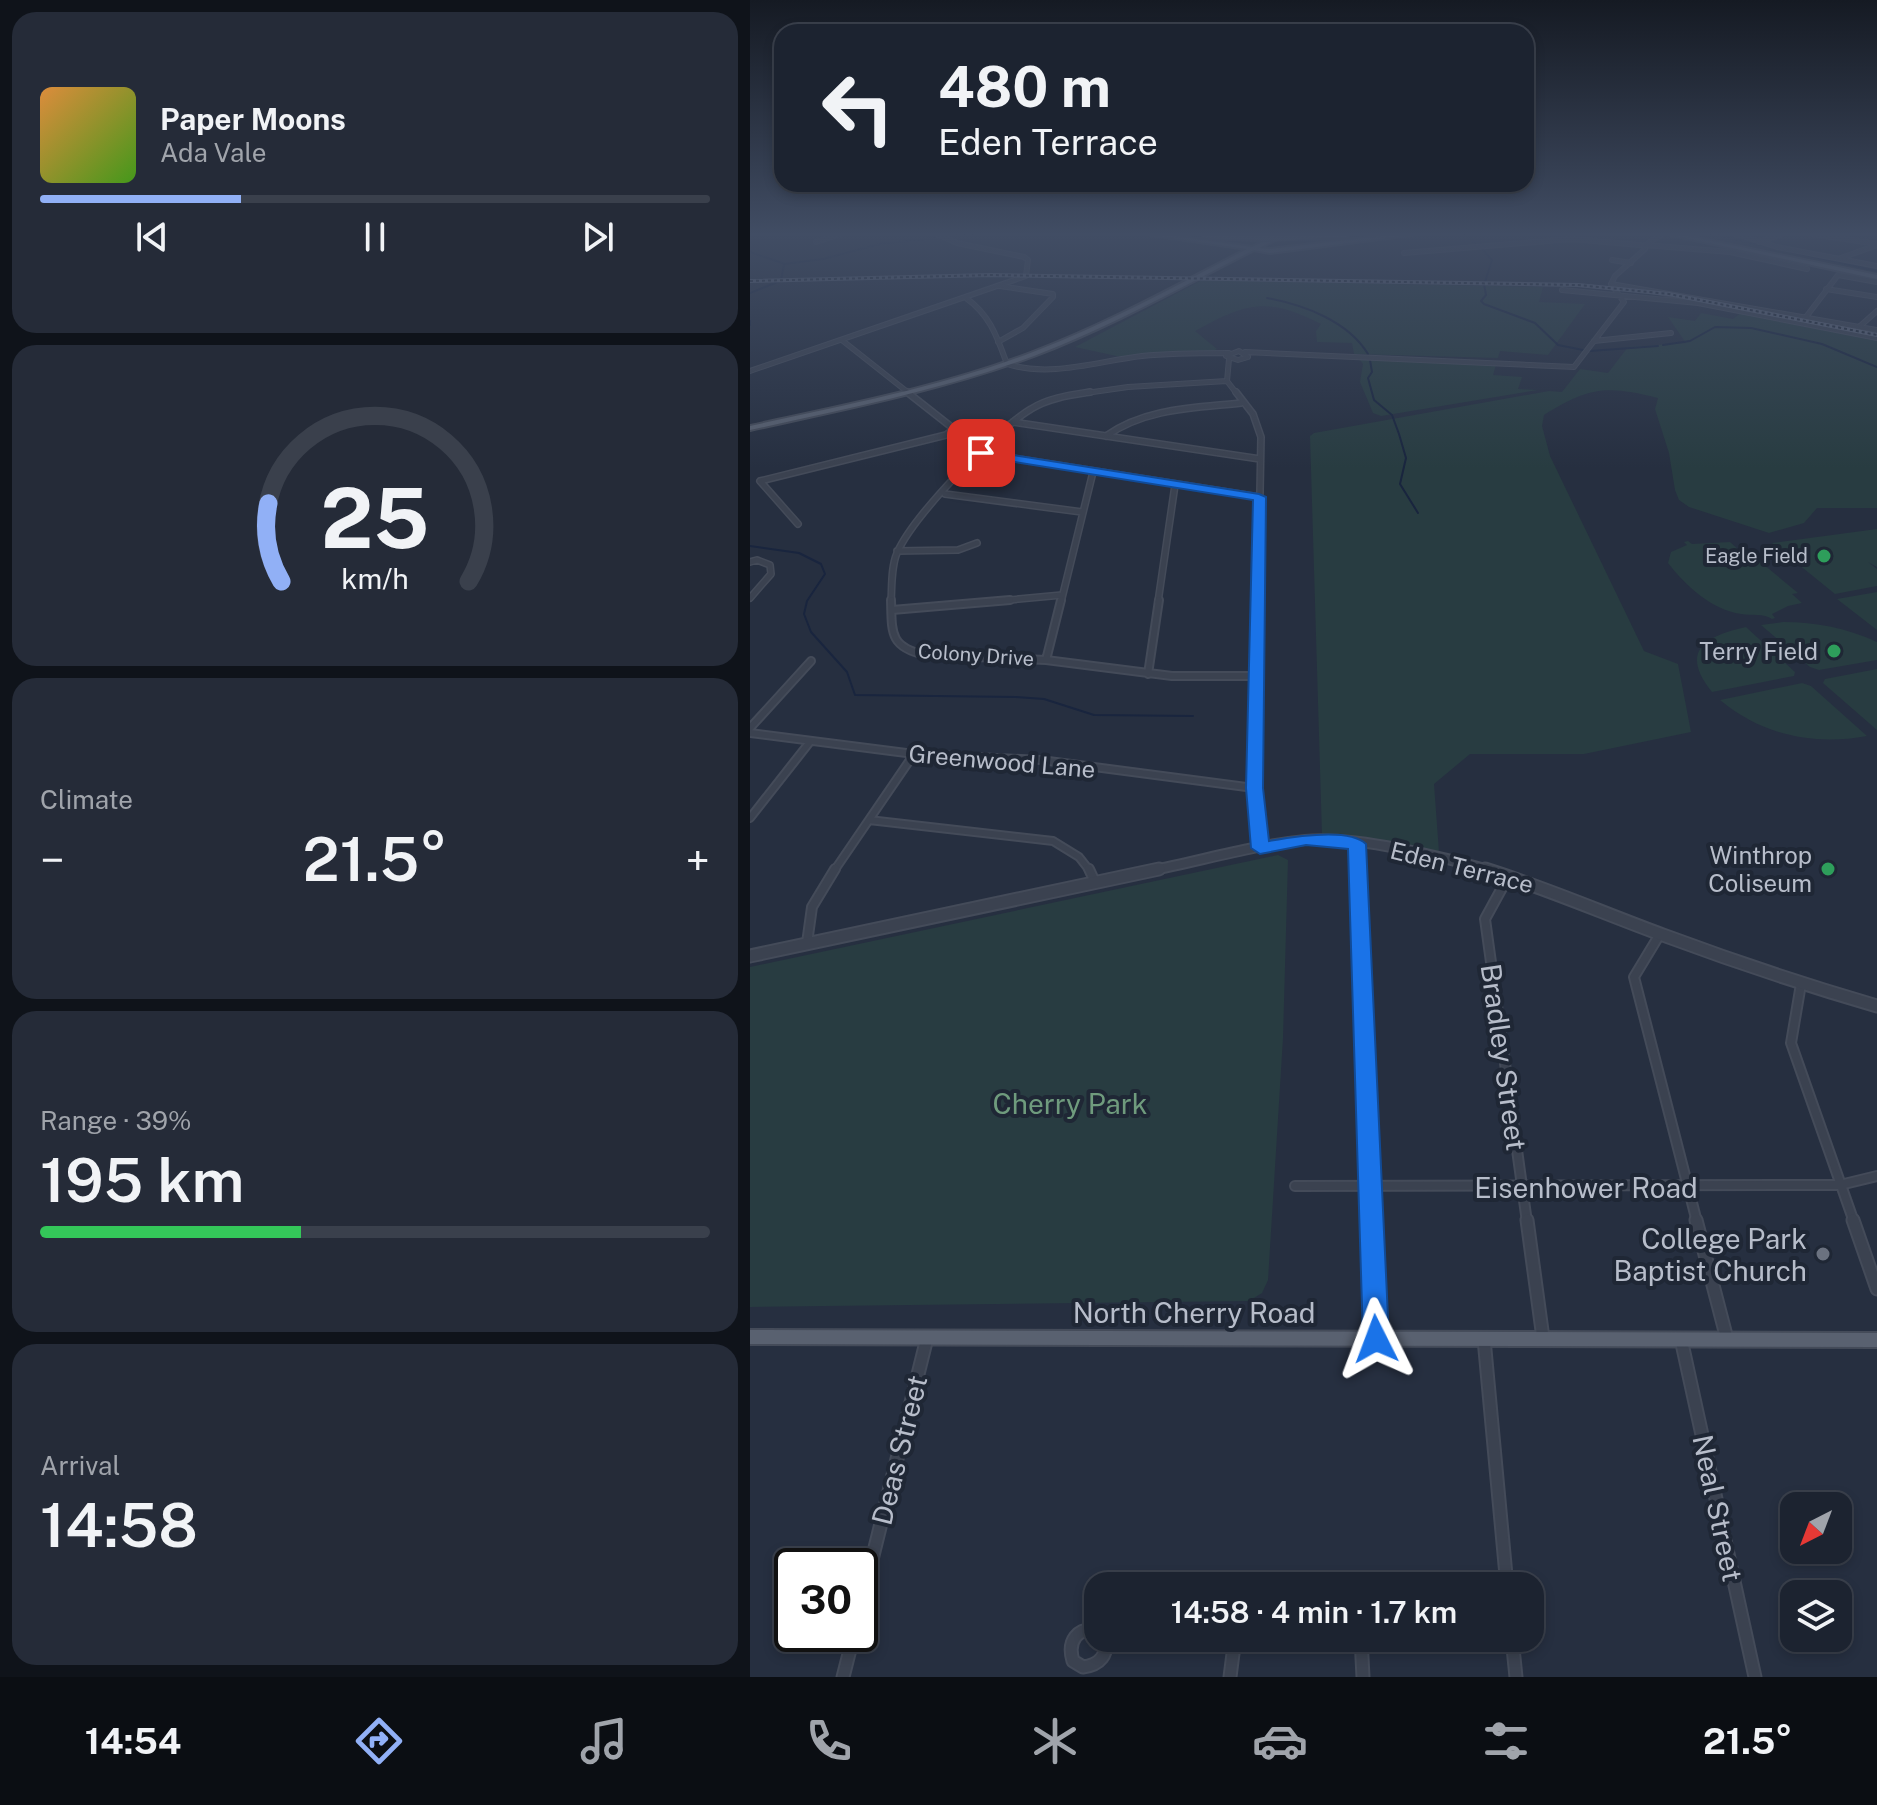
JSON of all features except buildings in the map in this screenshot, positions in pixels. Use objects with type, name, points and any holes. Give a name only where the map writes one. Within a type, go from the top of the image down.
[{"type":"main road","points":[[750,428],[908,392],[1007,364],[1090,331],[1130,311]]},
{"type":"main road","name":"North Cherry Road","points":[[750,1337],[1877,1340]]},
{"type":"street","points":[[750,371],[928,311]]},
{"type":"street","points":[[982,311],[1007,364],[1040,369],[1147,355],[1218,353],[1238,360],[1246,355]]},
{"type":"street","points":[[998,342],[1023,328],[1039,311]]},
{"type":"street","points":[[1228,357],[1279,354],[1574,367],[1617,311]]},
{"type":"street","points":[[1743,311],[1877,338]]},
{"type":"street","points":[[1772,311],[1877,330]]},
{"type":"street","points":[[1806,317],[1810,311]]},
{"type":"street","points":[[1859,327],[1877,311]]},
{"type":"street","points":[[1594,341],[1671,333]]},
{"type":"street","points":[[798,524],[760,481],[946,435],[954,429],[843,341]]},
{"type":"street","points":[[1228,357],[1227,381],[1241,403],[1253,414],[1260,429],[1254,788],[1260,848]]},
{"type":"street","points":[[897,551],[981,453],[1031,408],[1054,400],[1148,386],[1227,381]]},
{"type":"street","points":[[1106,436],[1117,426],[1143,417],[1241,403]]},
{"type":"street","points":[[1013,422],[1260,459]]},
{"type":"street","points":[[981,453],[1259,497]]},
{"type":"street","points":[[1046,660],[1093,472]]},
{"type":"street","points":[[1148,674],[1175,485]]},
{"type":"street","points":[[945,494],[1082,512]]},
{"type":"street","points":[[897,551],[958,550],[977,543]]},
{"type":"street","name":"Colony Drive","points":[[897,551],[892,634],[897,643],[908,650],[925,655],[1046,660],[1148,674],[1257,676]]},
{"type":"street","points":[[750,562],[757,560],[770,565],[771,574],[750,598]]},
{"type":"street","points":[[892,610],[1062,595]]},
{"type":"street","points":[[750,731],[811,661]]},
{"type":"street","name":"Greenwood Lane","points":[[750,731],[809,743],[914,754],[1041,760],[1254,788]]},
{"type":"street","points":[[750,818],[809,743]]},
{"type":"street","points":[[807,943],[812,907],[914,754]]},
{"type":"street","points":[[869,820],[1053,841],[1076,852],[1089,866],[1095,882]]},
{"type":"street","name":"Eden Terrace","points":[[750,956],[1306,840],[1357,844],[1444,859],[1540,886],[1660,934],[1801,984],[1877,1006]]},
{"type":"street","points":[[1357,844],[1376,1339]]},
{"type":"street","name":"Bradley Street","points":[[1508,877],[1485,919],[1543,1338]]},
{"type":"street","points":[[1660,934],[1634,977],[1727,1339]]},
{"type":"street","points":[[1801,984],[1791,1043],[1877,1289]]},
{"type":"street","name":"Eisenhower Road","points":[[1295,1186],[1840,1185],[1877,1176]]},
{"type":"street","name":"Deas Street","points":[[875,1548],[927,1338]]},
{"type":"street","points":[[1484,1339],[1506,1572]]},
{"type":"street","name":"Neal Street","points":[[1681,1339],[1755,1677]]},
{"type":"street","points":[[1084,1630],[1069,1648],[1073,1661],[1088,1672],[1105,1652]]},
{"type":"street","points":[[843,1677],[849,1652]]},
{"type":"street","points":[[1230,1677],[1233,1652]]},
{"type":"street","points":[[1362,1652],[1363,1677]]},
{"type":"street","points":[[1513,1652],[1516,1677]]},
{"type":"green space","points":[[1143,311],[1236,311],[1195,331],[1217,349],[1212,352],[1121,357],[1075,347]]},
{"type":"green space","points":[[1291,311],[1580,311],[1548,355],[1500,351],[1498,358],[1354,354],[1352,343],[1317,342],[1316,331],[1321,324]]},
{"type":"green space","points":[[1742,312],[1877,339],[1877,508],[1817,508],[1804,523],[1769,533],[1689,507],[1679,500],[1655,409],[1658,398],[1625,391],[1598,391],[1573,399],[1544,415],[1542,426],[1550,456],[1644,651],[1678,664],[1691,732],[1584,754],[1470,754],[1434,784],[1439,852],[1388,841],[1322,835],[1310,436],[1549,391],[1562,392],[1580,369],[1608,373],[1628,347],[1686,343],[1668,317],[1695,321],[1701,313],[1733,319]]},
{"type":"green space","points":[[1359,359],[1496,365],[1493,375],[1522,377],[1518,389],[1538,390],[1381,416],[1373,413],[1360,382],[1363,364]]},
{"type":"green space","name":"Eagle Field","points":[[1877,529],[1877,567],[1868,562],[1877,569],[1877,586],[1835,594],[1772,543]]},
{"type":"green space","points":[[1684,542],[1692,544],[1730,542],[1740,551],[1746,550],[1798,593],[1792,594],[1802,603],[1772,614],[1775,618],[1772,619],[1720,608],[1691,588],[1668,563],[1671,552],[1687,545]]},
{"type":"green space","points":[[1877,592],[1877,630],[1837,599]]},
{"type":"green space","name":"Terry Field","points":[[1783,622],[1831,627],[1865,637],[1877,642],[1877,660],[1819,670],[1810,667],[1761,625]]},
{"type":"green space","points":[[1746,627],[1795,672],[1794,676],[1712,692],[1698,666],[1697,656],[1701,648],[1719,635]]},
{"type":"green space","points":[[1877,669],[1877,730],[1823,683],[1825,679]]},
{"type":"green space","points":[[1802,683],[1811,686],[1867,736],[1827,740],[1789,735],[1753,722],[1720,700]]},
{"type":"green space","name":"Cherry Park","points":[[1278,855],[1288,860],[1283,1038],[1268,1280],[1262,1293],[1249,1301],[750,1307],[750,967]]},
{"type":"waterway","points":[[1313,311],[1349,332],[1368,354]]},
{"type":"waterway","points":[[1503,311],[1535,323],[1558,345],[1583,350]]},
{"type":"waterway","points":[[1663,345],[1690,341],[1715,327],[1751,328],[1822,344],[1877,367]]},
{"type":"waterway","points":[[1590,351],[1658,346]]},
{"type":"waterway","points":[[1370,360],[1372,372],[1368,378],[1374,400],[1392,415],[1406,458],[1400,484],[1418,513]]},
{"type":"waterway","points":[[750,546],[799,553],[821,564],[825,574],[807,601],[804,614],[811,632],[847,672],[855,695],[1016,697],[1044,699],[1094,715],[1193,716]]},
{"type":"railway","points":[[1757,311],[1877,335]]},
{"type":"place","name":"Eagle Field","points":[[1824,556]]},
{"type":"place","name":"Terry Field","points":[[1834,651]]},
{"type":"place","name":"Winthrop Coliseum","points":[[1828,869]]},
{"type":"place","name":"College Park Baptist Church","points":[[1823,1254]]},
{"type":"route","points":[[981,453],[1259,497],[1254,788],[1260,848],[1306,840],[1357,844],[1376,1339]]}]
